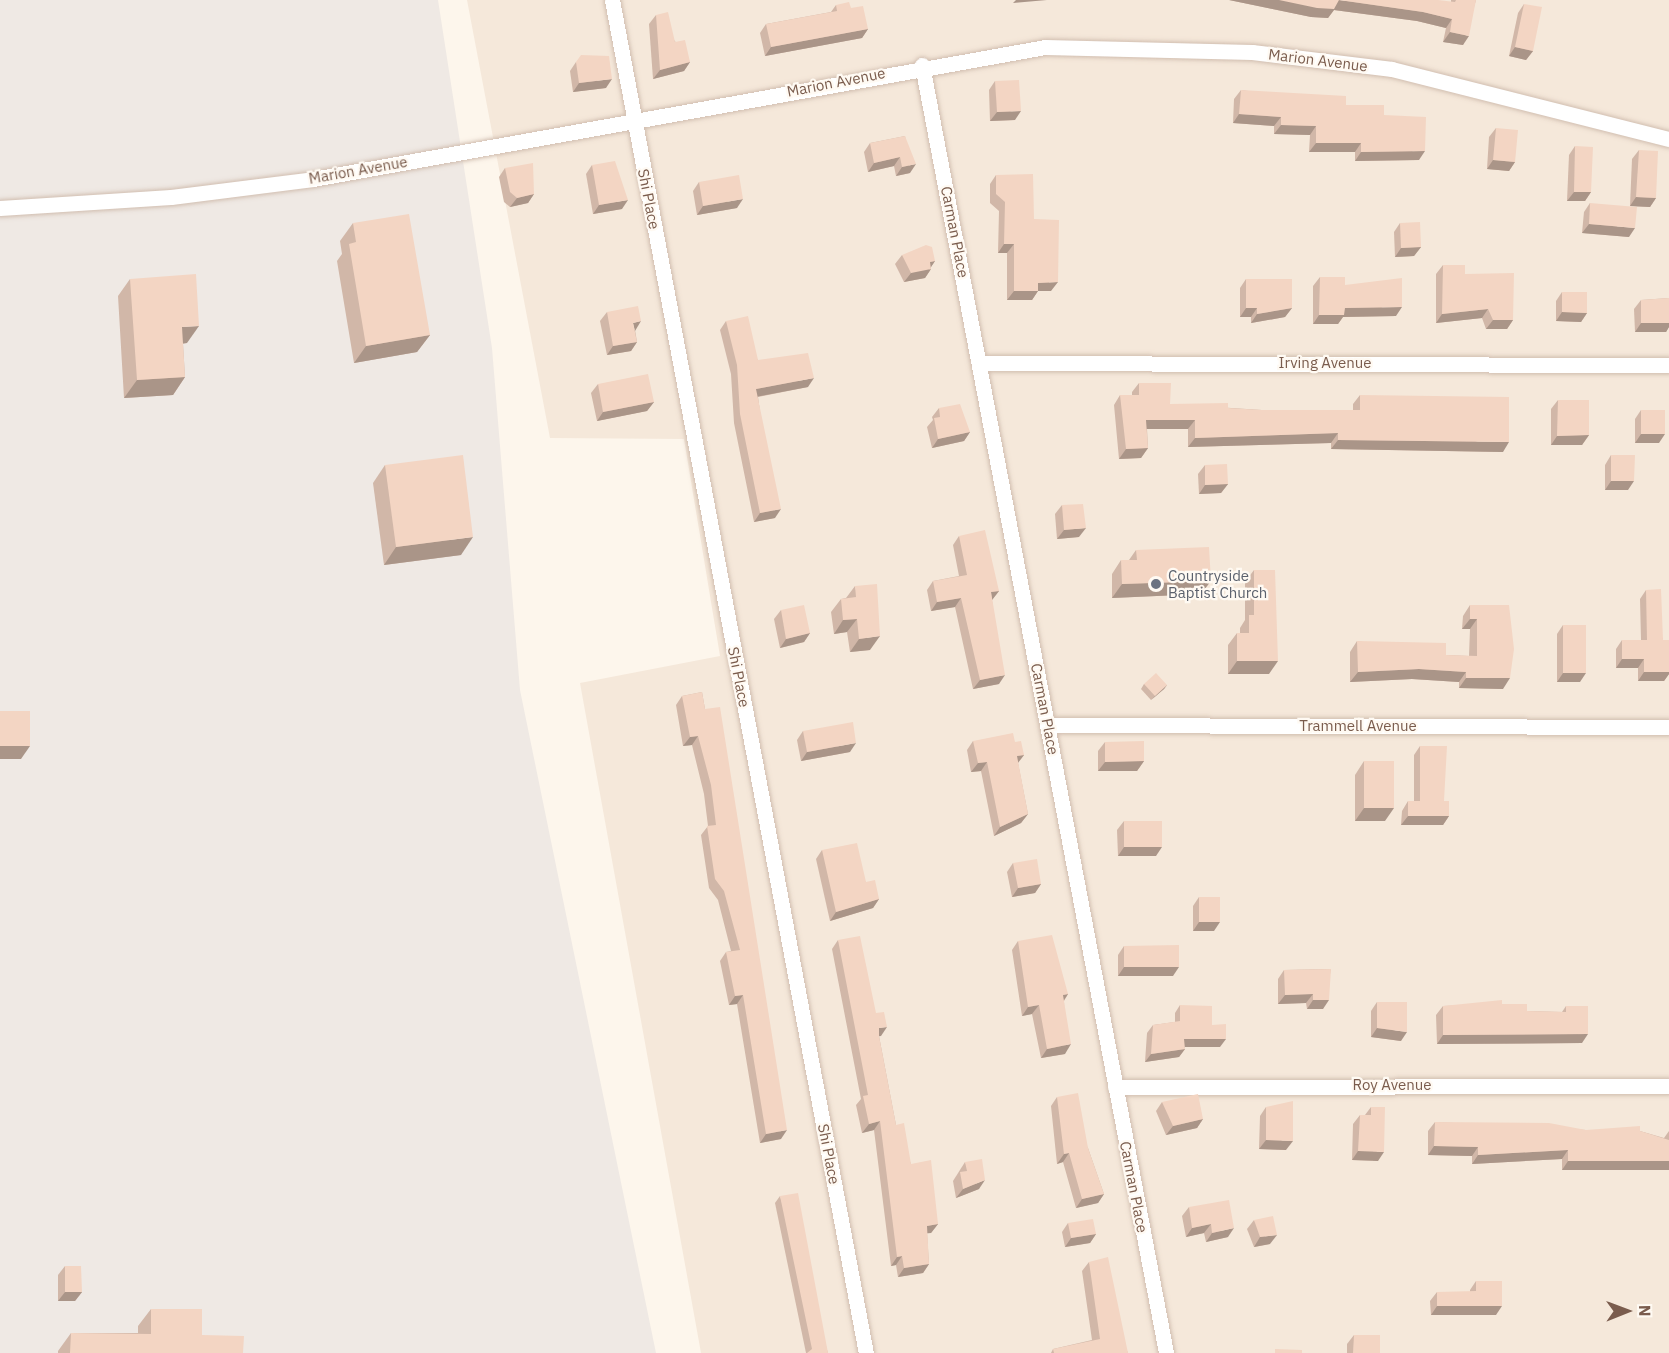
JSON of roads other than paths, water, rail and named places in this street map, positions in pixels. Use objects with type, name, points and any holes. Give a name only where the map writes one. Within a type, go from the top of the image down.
[{"type":"street","name":"Shi Place","points":[[612,0],[867,1353]]},
{"type":"street","name":"Marion Avenue","points":[[0,208],[227,191],[634,120],[922,65],[1045,47],[1252,52],[1392,69],[1669,139]]},
{"type":"street","name":"Carman Place","points":[[922,65],[1166,1353]]},
{"type":"street","name":"Irving Avenue","points":[[980,363],[1669,365]]},
{"type":"street","name":"Trammell Avenue","points":[[1048,725],[1669,727]]},
{"type":"street","name":"Roy Avenue","points":[[1116,1087],[1669,1086]]},
{"type":"place","name":"Countryside Baptist Church","points":[[1156,584]]}]
